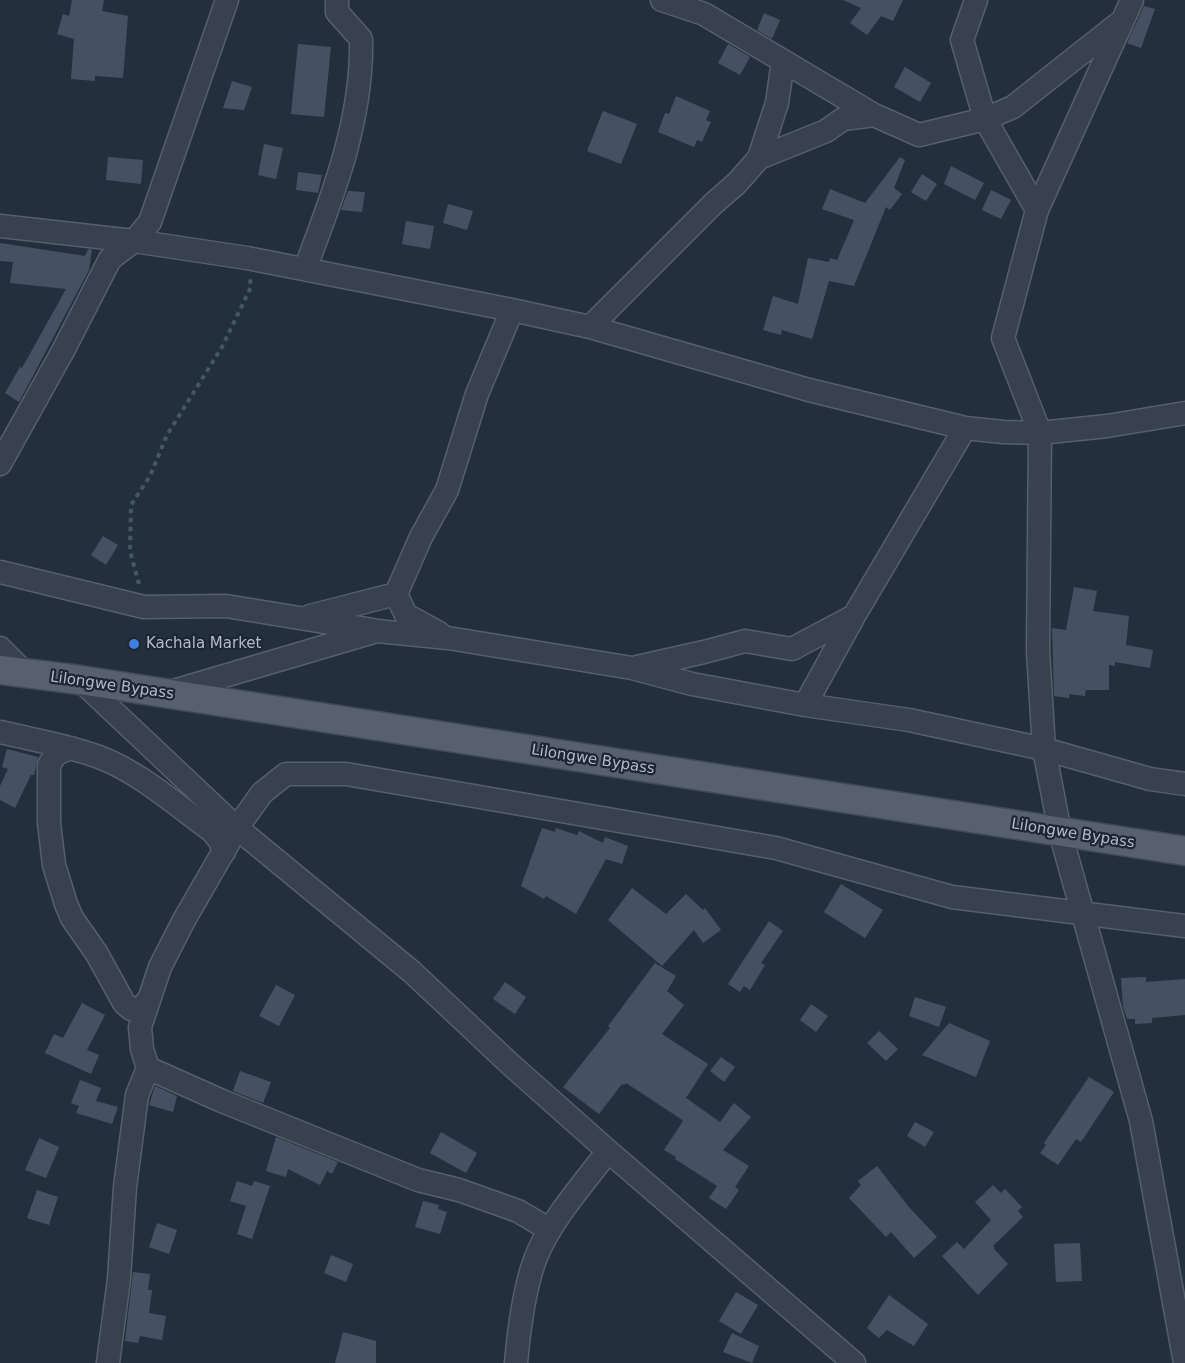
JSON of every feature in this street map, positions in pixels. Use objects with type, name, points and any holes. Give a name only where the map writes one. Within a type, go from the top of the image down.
[{"type":"main road","name":"Lilongwe Bypass","points":[[13,671],[1185,852]]},
{"type":"street","points":[[0,464],[64,349],[110,259],[134,241],[150,222],[227,0]]},
{"type":"street","points":[[305,269],[331,202],[347,143],[362,68],[361,39],[337,12],[337,0]]},
{"type":"street","points":[[662,0],[704,14],[874,115],[919,135],[985,119],[1013,107],[1121,22]]},
{"type":"street","points":[[976,0],[962,40],[985,119],[1037,210]]},
{"type":"street","points":[[1132,0],[1037,210],[1003,339],[1040,433],[1038,651],[1044,748],[1060,832],[1141,1121],[1185,1363]]},
{"type":"street","points":[[590,327],[737,183],[759,158],[777,103],[783,61]]},
{"type":"street","points":[[759,158],[825,131],[843,119],[874,115]]},
{"type":"street","points":[[0,226],[134,241],[247,258],[512,310],[590,327],[809,390],[965,428],[1040,433],[1107,426],[1185,413]]},
{"type":"street","points":[[448,639],[406,615],[396,594],[447,490],[477,393],[512,310]]},
{"type":"street","points":[[805,705],[854,616],[965,428]]},
{"type":"street","points":[[0,572],[144,608],[226,606],[377,631],[448,639],[632,668],[692,684],[805,705],[909,720],[1044,748],[1150,779],[1185,784]]},
{"type":"street","points":[[303,618],[396,594]]},
{"type":"street","points":[[632,668],[745,641],[792,649],[854,616]]},
{"type":"street","points":[[166,694],[377,631]]},
{"type":"street","points":[[0,648],[13,671]]},
{"type":"street","points":[[80,680],[237,828],[412,972],[510,1064],[608,1151],[854,1363]]},
{"type":"street","points":[[0,732],[71,748],[101,758],[143,780],[212,831],[220,841],[224,852]]},
{"type":"street","points":[[71,748],[56,754],[49,765],[50,823],[54,866],[66,904],[124,1003],[131,1009],[140,1010],[148,1000]]},
{"type":"street","points":[[108,1363],[118,1279],[125,1187],[137,1095],[148,1068],[142,1049],[140,1028],[148,1000],[169,948],[237,828],[262,793],[286,774],[346,774],[776,848],[952,897],[1185,926]]},
{"type":"street","points":[[148,1068],[222,1101],[418,1180],[459,1190],[518,1211],[550,1230]]},
{"type":"street","points":[[516,1363],[530,1276],[538,1252],[550,1230],[608,1151]]},
{"type":"path","points":[[144,608],[130,551],[131,505],[150,476],[166,435],[222,347],[251,287],[247,258]]},
{"type":"building","points":[[72,0],[104,0],[102,11],[128,16],[123,78],[95,76],[95,81],[71,79],[74,39],[57,34],[63,14],[69,16]]},
{"type":"building","points":[[843,0],[903,0],[893,21],[881,16],[867,35],[850,23],[861,8]]},
{"type":"building","points":[[1144,6],[1155,9],[1141,48],[1127,43]]},
{"type":"building","points":[[764,13],[780,20],[772,39],[757,30]]},
{"type":"building","points":[[298,44],[331,47],[324,117],[291,114]]},
{"type":"building","points":[[728,44],[750,57],[740,75],[718,63]]},
{"type":"building","points":[[905,67],[931,83],[920,102],[894,87]]},
{"type":"building","points":[[232,81],[252,87],[244,110],[223,108]]},
{"type":"building","points":[[676,96],[710,111],[706,120],[711,122],[702,142],[697,140],[694,147],[658,132],[665,113],[669,114]]},
{"type":"building","points":[[603,111],[637,124],[621,164],[587,151]]},
{"type":"building","points":[[264,144],[283,148],[276,179],[258,175]]},
{"type":"building","points":[[108,157],[143,160],[141,184],[106,180]]},
{"type":"building","points":[[900,157],[905,160],[894,188],[902,194],[890,210],[886,207],[854,286],[829,281],[812,339],[782,330],[781,335],[763,330],[773,296],[798,304],[808,258],[829,262],[830,258],[837,260],[854,220],[822,209],[830,189],[865,203]]},
{"type":"building","points":[[951,166],[984,183],[975,200],[944,184]]},
{"type":"building","points":[[298,172],[322,175],[318,193],[296,190]]},
{"type":"building","points":[[922,174],[937,184],[926,201],[911,192]]},
{"type":"building","points":[[991,190],[1011,200],[1001,219],[982,210]]},
{"type":"building","points":[[348,191],[365,192],[362,212],[341,210]]},
{"type":"building","points":[[448,204],[473,211],[467,230],[443,223]]},
{"type":"building","points":[[406,221],[434,226],[430,249],[402,244]]},
{"type":"building","points":[[0,243],[85,256],[88,249],[92,250],[89,270],[19,402],[5,393],[20,367],[22,368],[66,289],[10,283],[13,262],[0,261]]},
{"type":"building","points":[[103,536],[118,545],[106,565],[91,555]]},
{"type":"building","points":[[1074,587],[1097,591],[1093,611],[1129,616],[1126,645],[1153,650],[1150,668],[1115,662],[1115,666],[1109,665],[1109,690],[1086,690],[1085,696],[1069,694],[1069,698],[1054,696],[1052,628],[1066,630]]},
{"type":"building","points":[[7,749],[38,757],[34,775],[31,775],[15,808],[0,800],[0,786],[8,769],[2,767]]},
{"type":"building","points":[[542,828],[555,832],[556,828],[577,835],[579,831],[603,843],[605,837],[628,846],[622,864],[606,859],[576,914],[546,896],[544,899],[521,886]]},
{"type":"building","points":[[841,884],[883,910],[865,938],[824,912]]},
{"type":"building","points":[[632,888],[666,914],[686,894],[703,910],[705,908],[721,930],[703,943],[694,930],[662,966],[608,920]]},
{"type":"building","points":[[769,921],[783,931],[761,963],[765,965],[750,990],[744,986],[740,992],[728,984]]},
{"type":"building","points":[[655,963],[676,976],[667,991],[684,1005],[662,1034],[708,1064],[686,1098],[720,1122],[734,1103],[751,1117],[723,1150],[749,1166],[735,1187],[739,1190],[726,1209],[709,1198],[717,1186],[664,1150],[683,1121],[681,1119],[626,1083],[622,1084],[599,1114],[563,1087],[610,1028],[608,1026]]},
{"type":"building","points":[[1146,977],[1146,982],[1185,979],[1185,1015],[1152,1018],[1152,1023],[1135,1024],[1135,1019],[1127,1019],[1123,1007],[1121,978]]},
{"type":"building","points":[[505,982],[526,997],[515,1014],[493,999]]},
{"type":"building","points":[[276,985],[295,995],[279,1026],[259,1016]]},
{"type":"building","points":[[915,997],[946,1007],[939,1027],[909,1016]]},
{"type":"building","points":[[82,1003],[105,1015],[87,1050],[99,1055],[91,1074],[45,1053],[54,1034],[63,1038]]},
{"type":"building","points":[[811,1004],[828,1016],[816,1032],[800,1020]]},
{"type":"building","points":[[949,1023],[990,1041],[976,1077],[922,1055]]},
{"type":"building","points":[[879,1031],[898,1049],[886,1061],[867,1043]]},
{"type":"building","points":[[721,1057],[735,1067],[724,1082],[710,1071]]},
{"type":"building","points":[[240,1071],[271,1082],[263,1103],[233,1091]]},
{"type":"building","points":[[1089,1077],[1114,1092],[1081,1142],[1076,1139],[1058,1165],[1040,1153],[1046,1145],[1044,1143]]},
{"type":"building","points":[[80,1080],[101,1088],[96,1101],[118,1107],[112,1124],[76,1113],[79,1106],[71,1103]]},
{"type":"building","points":[[155,1086],[177,1096],[173,1112],[149,1105]]},
{"type":"building","points":[[915,1122],[934,1132],[925,1147],[907,1136]]},
{"type":"building","points":[[441,1132],[477,1153],[466,1173],[430,1153]]},
{"type":"building","points":[[276,1137],[338,1162],[332,1174],[327,1171],[320,1185],[288,1169],[286,1177],[266,1171]]},
{"type":"building","points":[[39,1138],[59,1147],[46,1178],[25,1170]]},
{"type":"building","points":[[877,1166],[908,1206],[937,1237],[914,1258],[891,1232],[886,1237],[849,1198],[861,1185],[858,1181]]},
{"type":"building","points":[[237,1181],[252,1186],[254,1181],[270,1186],[252,1239],[237,1234],[246,1206],[230,1201]]},
{"type":"building","points":[[993,1185],[1001,1193],[1005,1189],[1022,1207],[1018,1211],[1023,1217],[993,1246],[1008,1264],[978,1295],[942,1256],[957,1242],[964,1249],[991,1220],[975,1202]]},
{"type":"building","points":[[37,1190],[58,1197],[49,1225],[27,1218]]},
{"type":"building","points":[[423,1201],[439,1205],[438,1209],[447,1212],[440,1234],[415,1227]]},
{"type":"building","points":[[157,1223],[177,1230],[169,1254],[149,1247]]},
{"type":"building","points":[[1080,1243],[1082,1281],[1056,1282],[1054,1244]]},
{"type":"building","points":[[331,1255],[353,1264],[346,1282],[324,1273]]},
{"type":"building","points":[[133,1272],[150,1274],[148,1290],[152,1290],[149,1313],[166,1316],[162,1340],[140,1336],[138,1343],[125,1341]]},
{"type":"building","points":[[736,1292],[758,1305],[741,1334],[719,1321]]},
{"type":"building","points":[[889,1295],[928,1324],[914,1346],[887,1330],[879,1338],[867,1328]]},
{"type":"building","points":[[343,1332],[376,1341],[376,1363],[335,1363]]},
{"type":"building","points":[[732,1333],[759,1346],[752,1363],[723,1352]]},
{"type":"place","name":"Kachala Market","points":[[134,644]]}]
